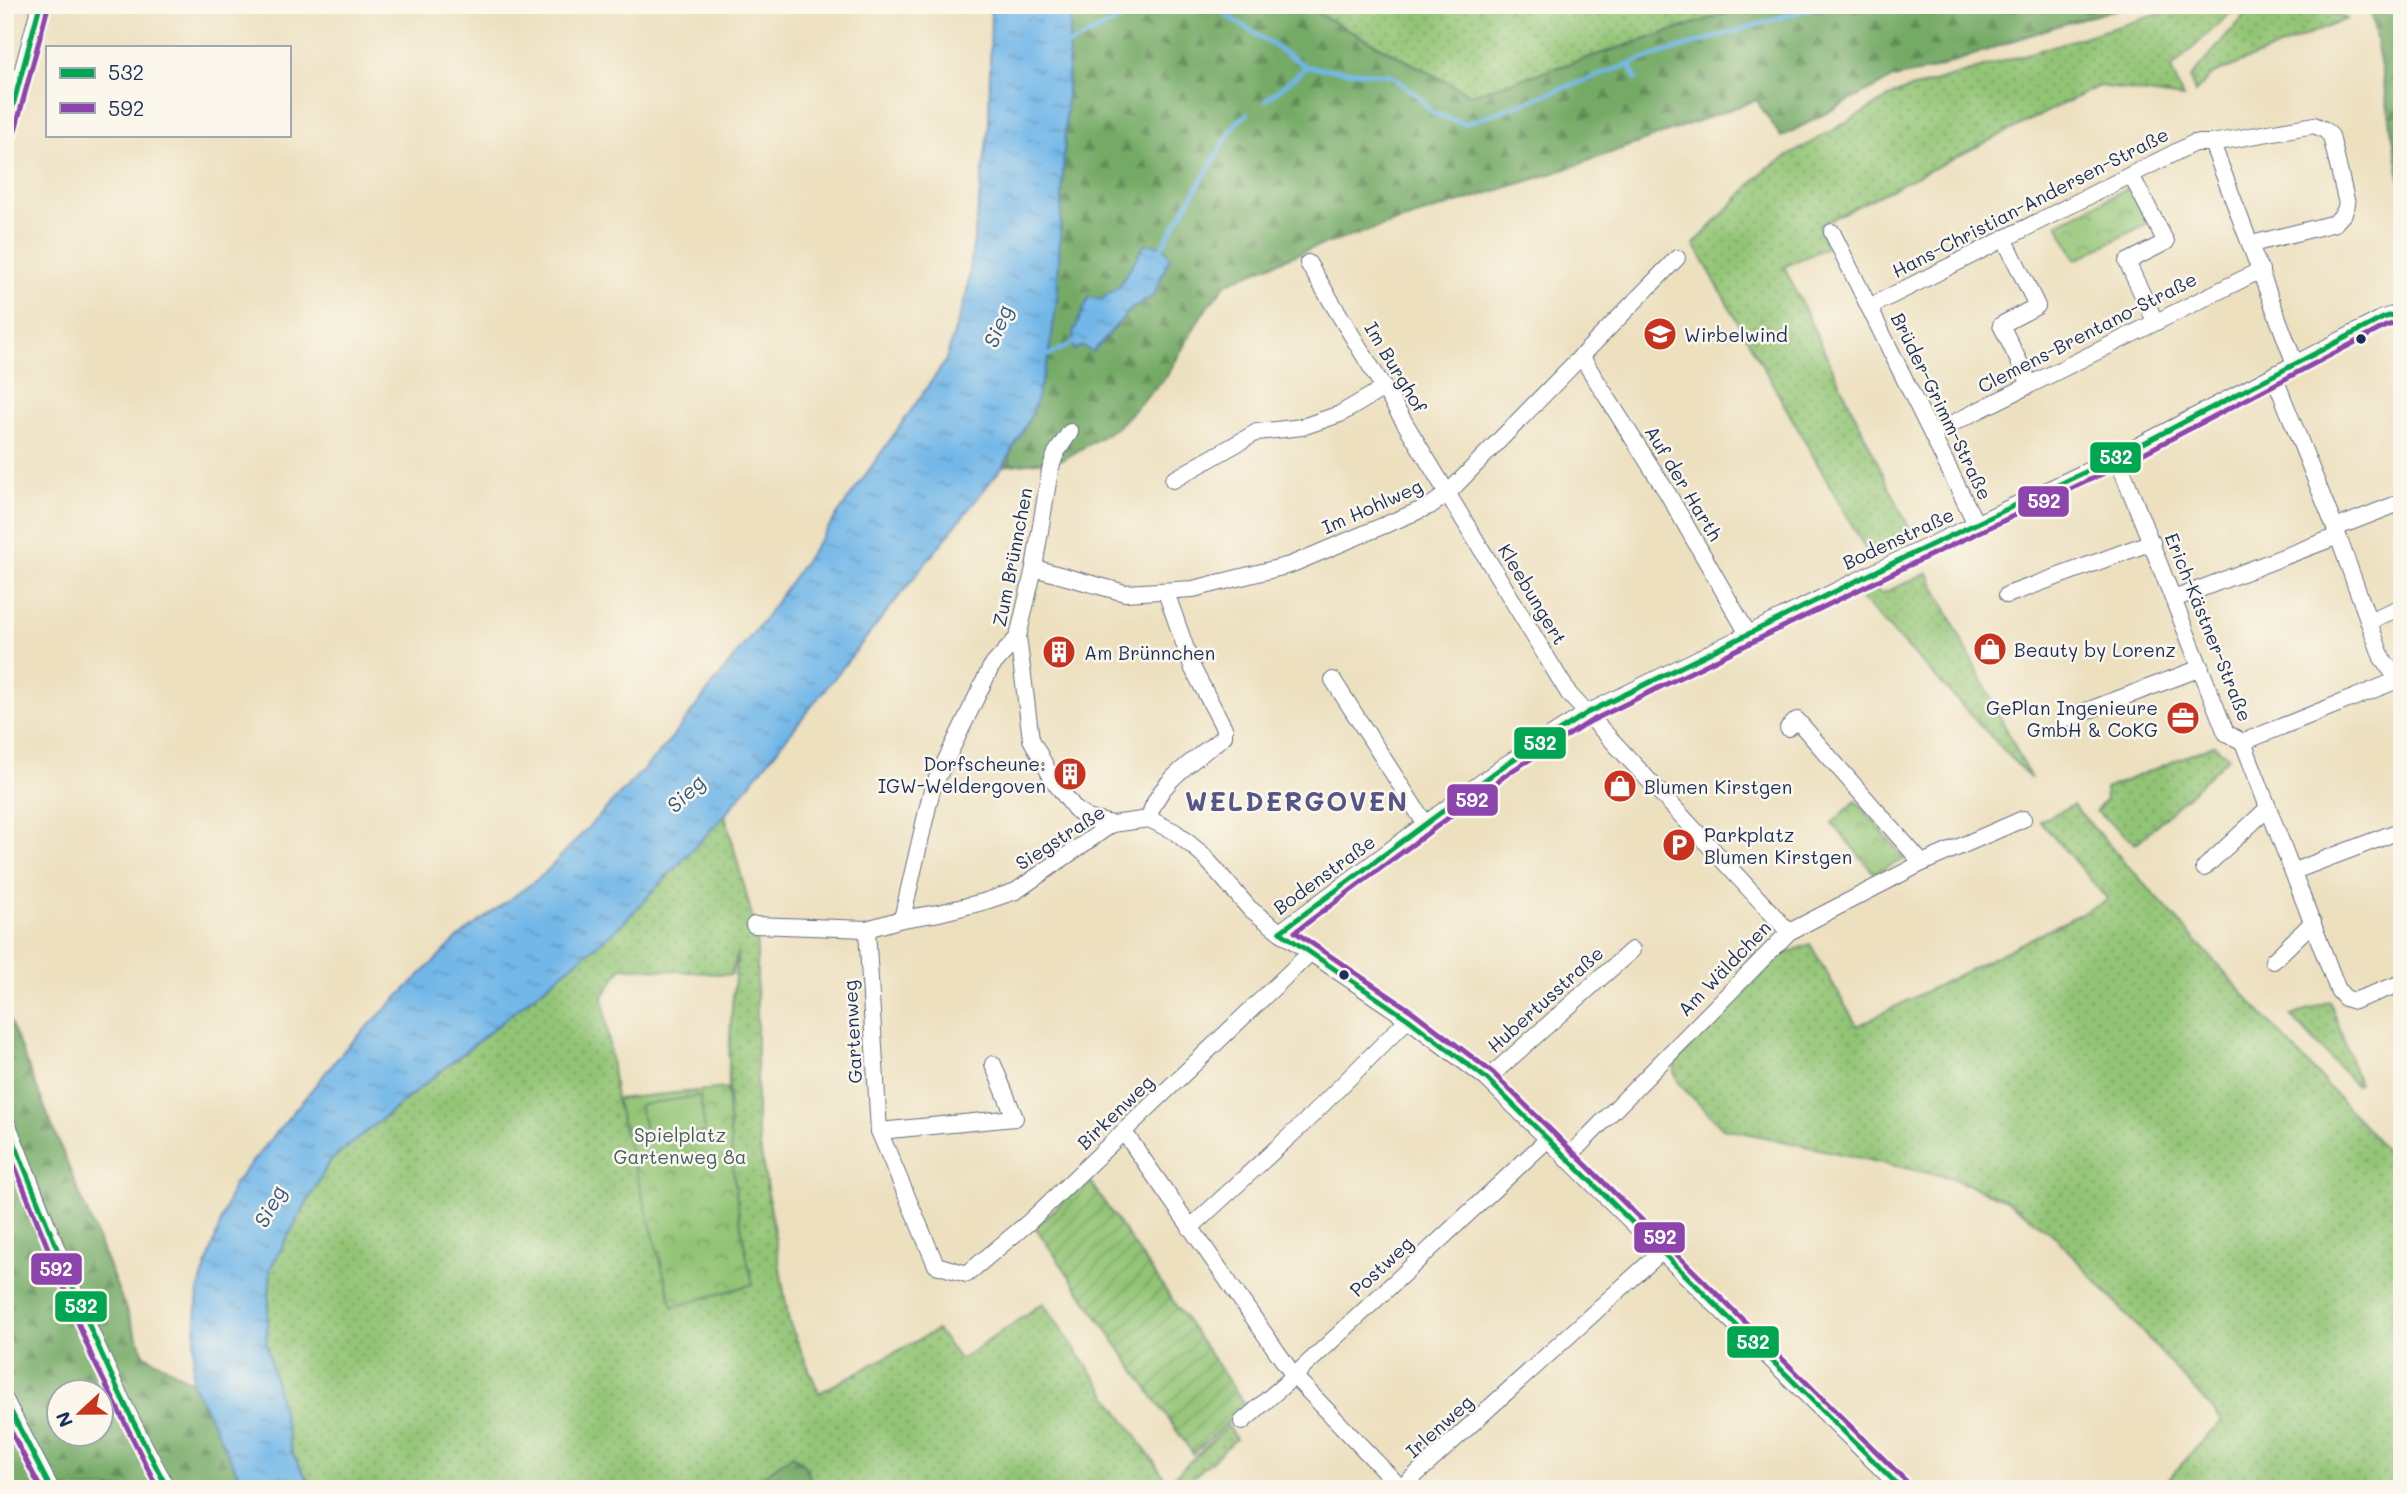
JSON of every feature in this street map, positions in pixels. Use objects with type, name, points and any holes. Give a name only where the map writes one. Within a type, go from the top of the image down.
[{"type":"street","points":[[5,136],[40,5]]},
{"type":"street","name":"Hans-Christian-Andersen-Straße","points":[[1869,307],[2194,143],[2314,125],[2325,130],[2332,136],[2347,204],[2344,213],[2335,223],[2252,244]]},
{"type":"street","points":[[2212,142],[2295,363]]},
{"type":"street","points":[[2131,175],[2166,242],[2127,262],[2155,321]]},
{"type":"street","name":"Brüder-Grimm-Straße","points":[[1832,232],[1976,524]]},
{"type":"street","points":[[2004,238],[2037,306],[2001,325],[2030,384]]},
{"type":"street","name":"Im Hohlweg","points":[[1034,568],[1125,593],[1193,589],[1290,565],[1430,506],[1448,494],[1677,258]]},
{"type":"street","name":"Im Burghof","points":[[1308,263],[1448,494]]},
{"type":"street","name":"Clemens-Brentano-Straße","points":[[1933,433],[2261,270]]},
{"type":"street","name":"Bodenstraße","points":[[1280,932],[1505,765],[1587,713],[2117,457],[2383,318],[2402,312]]},
{"type":"street","name":"Auf der Harth","points":[[1581,356],[1668,494],[1748,634]]},
{"type":"street","points":[[2243,742],[2400,682],[2382,659],[2336,532],[2274,376]]},
{"type":"street","points":[[1172,480],[1258,432],[1302,427],[1327,419],[1384,388]]},
{"type":"street","name":"Zum Brünnchen","points":[[1070,432],[1056,453],[1050,470],[1034,568],[1018,637],[1031,739],[1053,780],[1075,809],[1087,818],[1112,824]]},
{"type":"street","name":"Erich-Kästner-Straße","points":[[2117,457],[2226,733],[2243,742],[2339,990],[2345,998],[2354,1001],[2402,983]]},
{"type":"street","name":"Kleebungert","points":[[1448,494],[1569,694],[1789,932]]},
{"type":"street","points":[[2174,599],[2402,502]]},
{"type":"street","points":[[2007,595],[2152,542]]},
{"type":"street","points":[[1166,592],[1193,669],[1224,728],[1224,736],[1158,792],[1151,806],[1149,819],[1175,832],[1202,854],[1249,908],[1280,932],[1408,1019],[1487,1080],[1902,1489]]},
{"type":"street","points":[[2368,621],[2402,607]]},
{"type":"street","points":[[902,919],[932,789],[992,667],[1018,637]]},
{"type":"street","points":[[2065,719],[2201,668]]},
{"type":"street","points":[[1333,680],[1426,825]]},
{"type":"street","points":[[1788,728],[1797,720],[1922,863]]},
{"type":"street","points":[[2204,868],[2268,808]]},
{"type":"street","name":"Siegstraße","points":[[754,925],[867,929],[902,919],[939,913],[1016,891],[1112,824],[1149,819]]},
{"type":"street","name":"Am Wäldchen","points":[[1566,1159],[1789,932],[1922,863],[2023,819]]},
{"type":"street","points":[[2294,871],[2402,830]]},
{"type":"street","points":[[2273,961],[2314,922]]},
{"type":"street","name":"Gartenweg","points":[[867,929],[879,1131],[936,1265]]},
{"type":"street","name":"Hubertusstraße","points":[[1487,1080],[1632,950]]},
{"type":"street","name":"Birkenweg","points":[[936,1265],[967,1274],[1029,1222],[1311,952]]},
{"type":"street","points":[[1190,1228],[1304,1124],[1408,1019]]},
{"type":"street","points":[[879,1131],[1015,1118],[993,1064]]},
{"type":"street","points":[[5,1118],[68,1274],[139,1437],[168,1489]]},
{"type":"street","name":"Irlenweg","points":[[1124,1132],[1294,1376],[1401,1488],[1661,1252]]},
{"type":"street","name":"Postweg","points":[[1242,1422],[1547,1140]]},
{"type":"street","points":[[5,1400],[51,1489]]},
{"type":"green space","points":[[1071,5],[1302,5],[1471,95],[1753,5],[2132,5],[2053,27],[1928,71],[1893,78],[1781,137],[1756,100],[1563,170],[1307,250],[1227,283],[1201,316],[1167,376],[1116,428],[1064,459],[1003,466],[1032,414],[1057,300]],"holes":[[[1133,263],[1143,303],[1130,310],[1093,352],[1083,346],[1102,299],[1119,286]]]},
{"type":"green space","points":[[1302,5],[1753,5],[1471,95]]},
{"type":"green space","points":[[2189,5],[2239,5],[2171,68],[2183,98],[2099,86],[1819,225],[1826,248],[1784,267],[1913,536],[1870,557],[1694,244],[1766,169],[1897,93]]},
{"type":"green space","points":[[2254,5],[2316,5],[2347,19],[2211,75],[2195,93],[2190,78]]},
{"type":"green space","points":[[2370,5],[2396,5],[2402,38],[2402,188]]},
{"type":"green space","points":[[2130,187],[2148,223],[2076,260],[2057,224]]},
{"type":"green space","points":[[1928,573],[2031,779],[1857,594],[1867,588],[1883,593]]},
{"type":"green space","points":[[2214,745],[2229,757],[2136,844],[2096,811],[2106,800],[2105,789]]},
{"type":"green space","points":[[1856,801],[1905,859],[1874,873],[1832,823]]},
{"type":"green space","points":[[2073,805],[2402,1168],[2402,1489],[2159,1489],[2222,1420],[2055,1236],[2004,1199],[1951,1178],[1723,1128],[1680,1085],[1674,1072],[1676,1062],[1779,956],[1810,944],[1857,1026],[2108,900],[2040,821]]},
{"type":"green space","points":[[725,815],[757,935],[757,1129],[789,1322],[819,1393],[937,1330],[960,1360],[1043,1303],[1168,1482],[1228,1426],[1236,1439],[1180,1489],[814,1489],[805,1465],[792,1455],[745,1489],[313,1489],[292,1453],[266,1343],[271,1267],[330,1161],[619,927]],"holes":[[[738,952],[733,994],[729,1119],[736,1201],[752,1284],[673,1306],[616,1099],[603,996],[622,967],[731,975]]]},
{"type":"green space","points":[[2330,1001],[2359,1084],[2355,1085],[2291,1016]]},
{"type":"green space","points":[[5,1009],[144,1354],[192,1382],[246,1489],[5,1489]]},
{"type":"green space","name":"Spielplatz Gartenweg 8a","points":[[727,1088],[735,1187],[753,1284],[673,1307],[616,1099]]},
{"type":"green space","points":[[700,1096],[705,1132],[648,1141],[639,1105]]},
{"type":"green space","points":[[1088,1179],[1246,1406],[1193,1454],[1035,1227]]},
{"type":"green space","points":[[792,1455],[805,1465],[814,1489],[745,1489]]},
{"type":"water","name":"Sieg","points":[[991,5],[1071,5],[1057,300],[1049,355],[1032,414],[1003,466],[725,815],[619,927],[330,1161],[271,1267],[266,1343],[292,1453],[313,1489],[246,1489],[192,1382],[198,1291],[233,1185],[346,1048],[461,935],[543,875],[662,750],[764,619],[945,362],[967,292],[989,125]]},
{"type":"water","points":[[1145,244],[1163,246],[1170,257],[1153,296],[1130,310],[1093,352],[1083,346],[1074,350],[1073,333],[1089,297],[1102,299],[1119,286]]},
{"type":"waterway","points":[[1066,46],[1146,7],[1163,5]]},
{"type":"waterway","points":[[1266,100],[1307,67],[1390,75],[1417,95],[1433,113],[1465,124],[1644,59],[1822,5]]},
{"type":"waterway","points":[[1226,15],[1307,67]]},
{"type":"waterway","points":[[1629,65],[1636,79]]},
{"type":"waterway","points":[[1161,248],[1236,123],[1247,114]]},
{"type":"waterway","points":[[1046,354],[1079,340]]},
{"type":"transit line","name":"532","points":[[5,135],[40,5]]},
{"type":"transit line","name":"592","points":[[13,138],[48,7]]},
{"type":"transit line","name":"532","points":[[1280,932],[1505,765],[1587,713],[2117,457],[2383,318],[2402,312]]},
{"type":"transit line","name":"592","points":[[1908,1483],[1493,1073],[1413,1012],[1295,932],[1510,772],[1591,721],[2121,465],[2386,326],[2402,321]]},
{"type":"transit line","name":"532","points":[[1280,932],[1408,1019],[1487,1079],[1902,1489]]},
{"type":"transit line","name":"532","points":[[5,1119],[101,1353],[168,1489]]},
{"type":"transit line","name":"592","points":[[5,1142],[92,1357],[158,1489]]},
{"type":"transit line","name":"532","points":[[5,1400],[51,1489]]},
{"type":"transit line","name":"592","points":[[5,1420],[41,1489]]},
{"type":"place","name":"Wirbelwind","points":[[1660,334]]},
{"type":"place","name":"Beauty by Lorenz","points":[[1990,649]]},
{"type":"place","name":"Am Brünnchen","points":[[1059,652]]},
{"type":"place","name":"GePlan Ingenieure GmbH & CoKG","points":[[2183,718]]},
{"type":"place","name":"Dorfscheune: IGW-Weldergoven","points":[[1070,774]]},
{"type":"place","name":"Blumen Kirstgen","points":[[1620,786]]},
{"type":"place","name":"Parkplatz Blumen Kirstgen","points":[[1679,845]]},
{"type":"district","name":"WELDERGOVEN","points":[[1297,801]]}]
